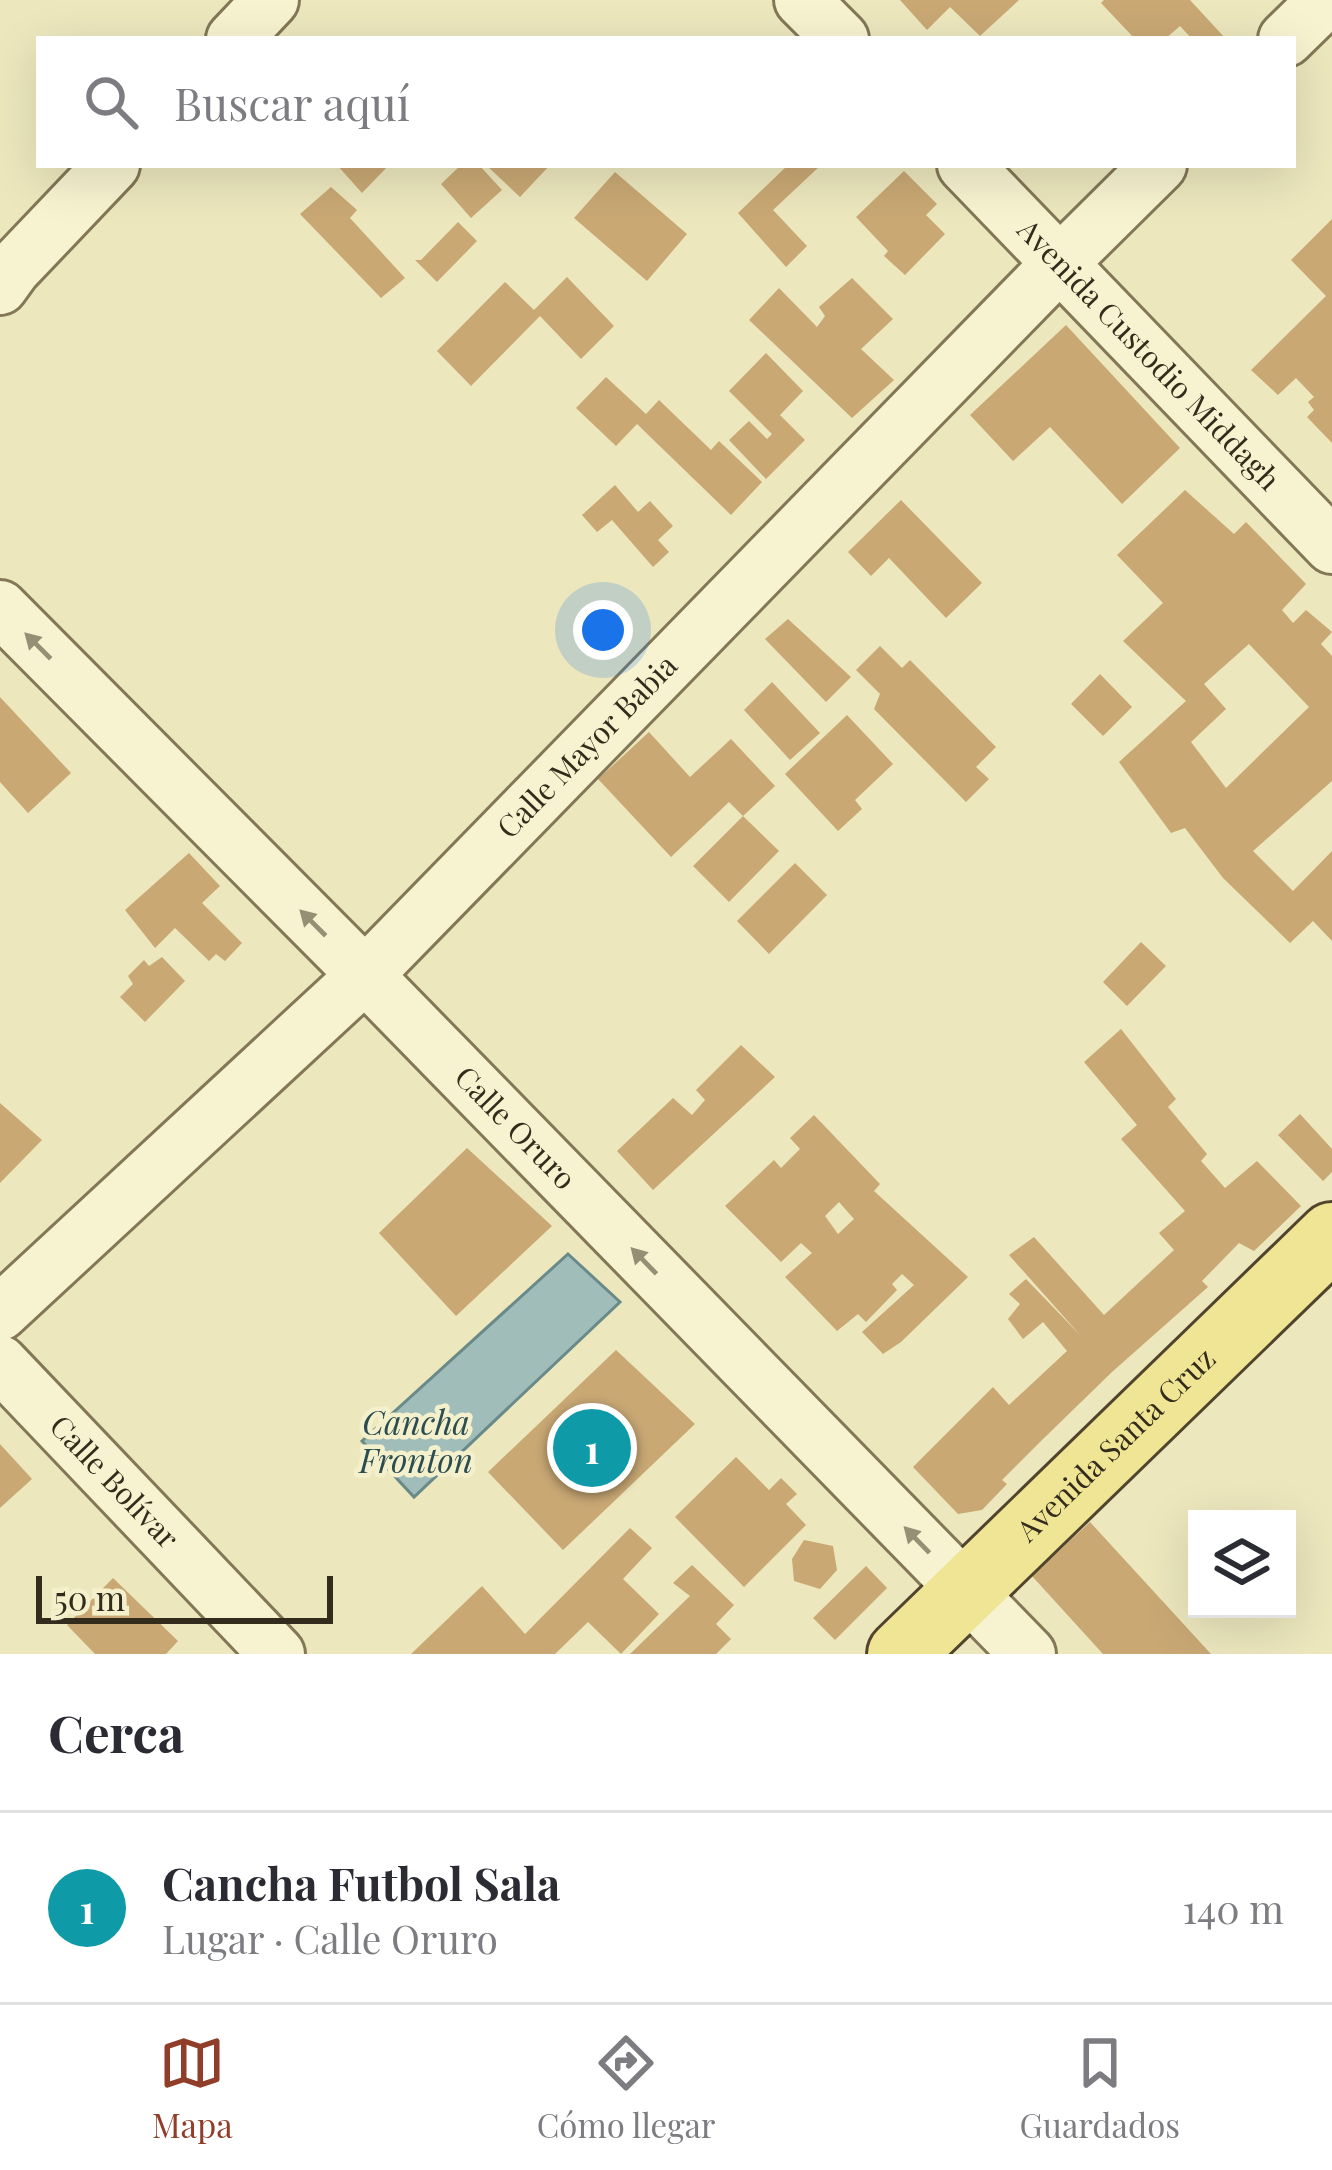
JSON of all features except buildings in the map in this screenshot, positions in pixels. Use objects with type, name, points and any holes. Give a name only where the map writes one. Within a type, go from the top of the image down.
[{"type":"main road","name":"Avenida Santa Cruz","points":[[901,1654],[1332,1237]]},
{"type":"street","points":[[237,36],[272,0]]},
{"type":"street","points":[[802,0],[838,36]]},
{"type":"street","points":[[1289,36],[1326,0]]},
{"type":"street","points":[[0,287],[109,168]]},
{"type":"street","name":"Avenida Custodio Middagh","points":[[968,168],[1332,546]]},
{"type":"street","name":"Calle Mayor Babia","points":[[0,1312],[365,976],[1156,168]]},
{"type":"street","name":"Calle Oruro","points":[[0,608],[1028,1654]]},
{"type":"street","name":"Calle Bolívar","points":[[0,1363],[277,1654]]},
{"type":"water","name":"Cancha Fronton","points":[[568,1254],[620,1302],[414,1497],[362,1441]]},
{"type":"place","name":"Cancha Futbol Sala","points":[[592,1448]]}]
